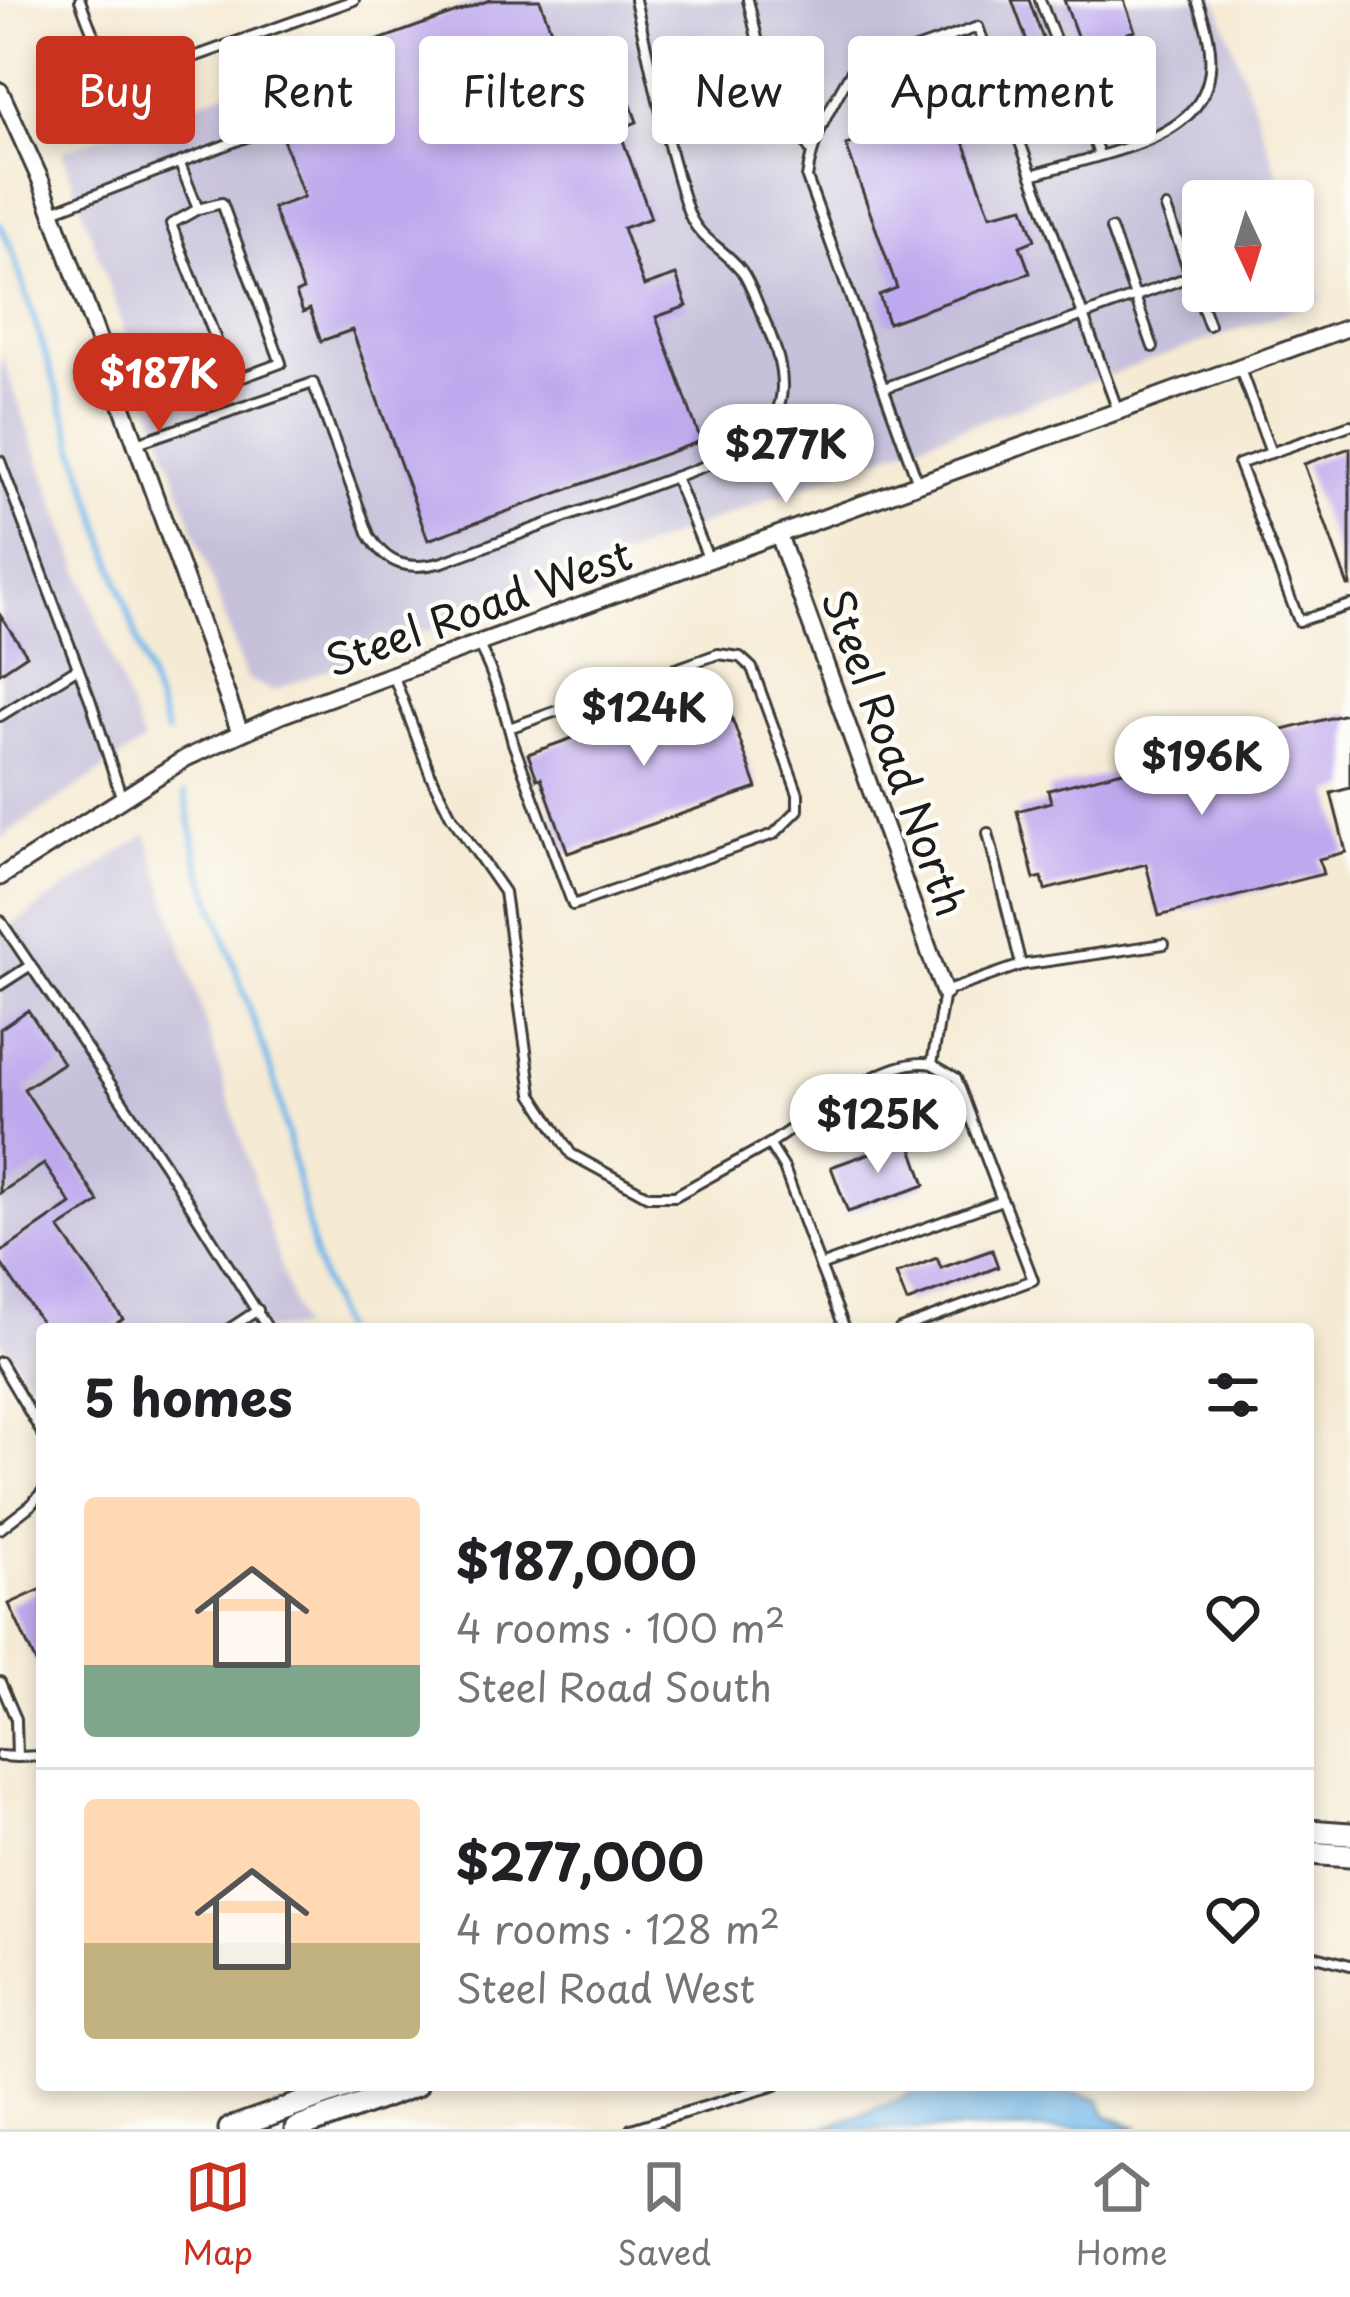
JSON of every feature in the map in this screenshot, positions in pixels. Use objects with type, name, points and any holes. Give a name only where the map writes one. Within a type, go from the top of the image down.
[{"type":"main road","points":[[1314,1831],[1350,1834]]},
{"type":"main road","points":[[1314,1853],[1350,1856]]},
{"type":"main road","points":[[230,2129],[335,2091]]},
{"type":"main road","points":[[296,2129],[400,2091]]},
{"type":"street","points":[[0,91],[31,156],[241,732]]},
{"type":"street","name":"Steel Road West","points":[[0,878],[186,758],[241,732],[1350,327]]},
{"type":"street","name":"Steel Road North","points":[[779,536],[944,992]]},
{"type":"lane","points":[[80,0],[95,41],[109,58],[127,70],[149,73],[354,0]]},
{"type":"lane","points":[[135,443],[313,383],[369,535],[385,556],[407,568],[443,562],[743,452],[759,441],[777,412],[782,358],[744,273],[707,243],[687,210],[635,0]]},
{"type":"lane","points":[[748,0],[760,55],[810,152]]},
{"type":"lane","points":[[1040,0],[1100,154]]},
{"type":"lane","points":[[1032,175],[1162,133],[1203,100],[1212,74],[1212,53],[1196,0]]},
{"type":"lane","points":[[919,484],[807,178],[810,152],[851,72],[978,27],[1118,411]]},
{"type":"lane","points":[[51,212],[230,144]]},
{"type":"lane","points":[[180,164],[198,209]]},
{"type":"lane","points":[[222,203],[281,363],[232,381],[171,224],[198,209],[222,203]]},
{"type":"lane","points":[[1166,208],[1182,252]]},
{"type":"lane","points":[[1111,229],[1154,347]]},
{"type":"lane","points":[[884,388],[1182,279]]},
{"type":"lane","points":[[1204,312],[1209,325]]},
{"type":"lane","points":[[1239,368],[1271,453]]},
{"type":"lane","points":[[1350,425],[1240,464],[1299,621],[1350,605]]},
{"type":"lane","points":[[0,461],[121,798]]},
{"type":"lane","points":[[675,477],[710,561]]},
{"type":"lane","points":[[479,644],[494,675],[509,728],[573,904],[773,834],[798,810],[798,794],[752,668],[734,655],[718,654],[509,728]]},
{"type":"lane","points":[[0,716],[78,668]]},
{"type":"lane","points":[[393,675],[441,796],[504,892],[532,1094],[571,1154],[648,1196],[675,1196],[769,1144],[877,1075],[919,1061],[956,1078],[1033,1280],[916,1323]]},
{"type":"lane","points":[[988,833],[1022,965]]},
{"type":"lane","points":[[0,920],[265,1323]]},
{"type":"lane","points":[[932,1064],[944,992],[1022,965],[1164,944]]},
{"type":"lane","points":[[0,985],[31,965]]},
{"type":"lane","points":[[769,1144],[784,1168],[843,1323]]},
{"type":"lane","points":[[820,1266],[1003,1200]]},
{"type":"lane","points":[[239,1323],[258,1310]]},
{"type":"lane","points":[[0,1362],[36,1423]]},
{"type":"lane","points":[[0,1529],[36,1500]]},
{"type":"lane","points":[[0,1682],[15,1714],[17,1757]]},
{"type":"lane","points":[[0,1756],[36,1756]]},
{"type":"lane","points":[[1314,1956],[1350,1965]]},
{"type":"lane","points":[[631,2129],[756,2091]]},
{"type":"shaded area","points":[[481,0],[1217,0],[1280,180],[1182,180],[1182,312],[1287,312],[873,459],[272,691],[246,678],[62,151],[81,144],[195,144],[195,103],[219,94],[219,144],[395,144],[395,36],[381,36]]},
{"type":"shaded area","points":[[0,352],[143,743],[0,839]]},
{"type":"shaded area","points":[[147,834],[298,1323],[36,1323],[36,1390],[0,1340],[0,933]]},
{"type":"water","points":[[914,2091],[1065,2091],[1099,2100],[1106,2115],[1140,2129],[819,2129]]},
{"type":"building","points":[[490,0],[540,0],[553,36],[419,36],[419,144],[624,144],[651,218],[623,228],[644,286],[676,275],[687,306],[656,317],[701,441],[428,540],[352,330],[321,341],[310,309],[303,312],[296,293],[303,290],[273,208],[304,197],[285,144],[395,144],[395,36],[390,36]]},
{"type":"building","points":[[1012,0],[1029,0],[1042,36],[1025,36]]},
{"type":"building","points":[[1064,0],[1124,0],[1135,31],[1129,36],[1077,36]]},
{"type":"building","points":[[628,98],[637,122],[628,126]]},
{"type":"building","points":[[965,144],[990,215],[1024,207],[1035,240],[1020,246],[1030,273],[888,323],[879,295],[897,288],[846,145]]},
{"type":"building","points":[[1350,448],[1350,586],[1348,586],[1304,464]]},
{"type":"building","points":[[0,615],[27,655],[0,673]]},
{"type":"building","points":[[720,685],[757,788],[568,853],[528,754]]},
{"type":"building","points":[[1350,713],[1350,788],[1331,793],[1346,852],[1319,859],[1323,874],[1159,916],[1146,864],[1045,890],[1042,877],[1034,879],[1017,811],[1051,802],[1048,790]]},
{"type":"building","points":[[28,1010],[63,1063],[24,1089],[99,1202],[59,1228],[123,1319],[117,1323],[42,1323],[0,1262],[0,1253],[71,1204],[44,1164],[0,1193],[0,1029]]},
{"type":"building","points":[[909,1139],[925,1185],[848,1212],[831,1167]]},
{"type":"building","points":[[992,1250],[998,1267],[907,1302],[896,1274],[937,1258],[941,1268]]},
{"type":"building","points":[[36,1592],[36,1663],[9,1604]]},
{"type":"waterway","points":[[0,224],[167,733]]},
{"type":"waterway","points":[[185,794],[197,857],[276,1085],[316,1261],[338,1323]]}]
